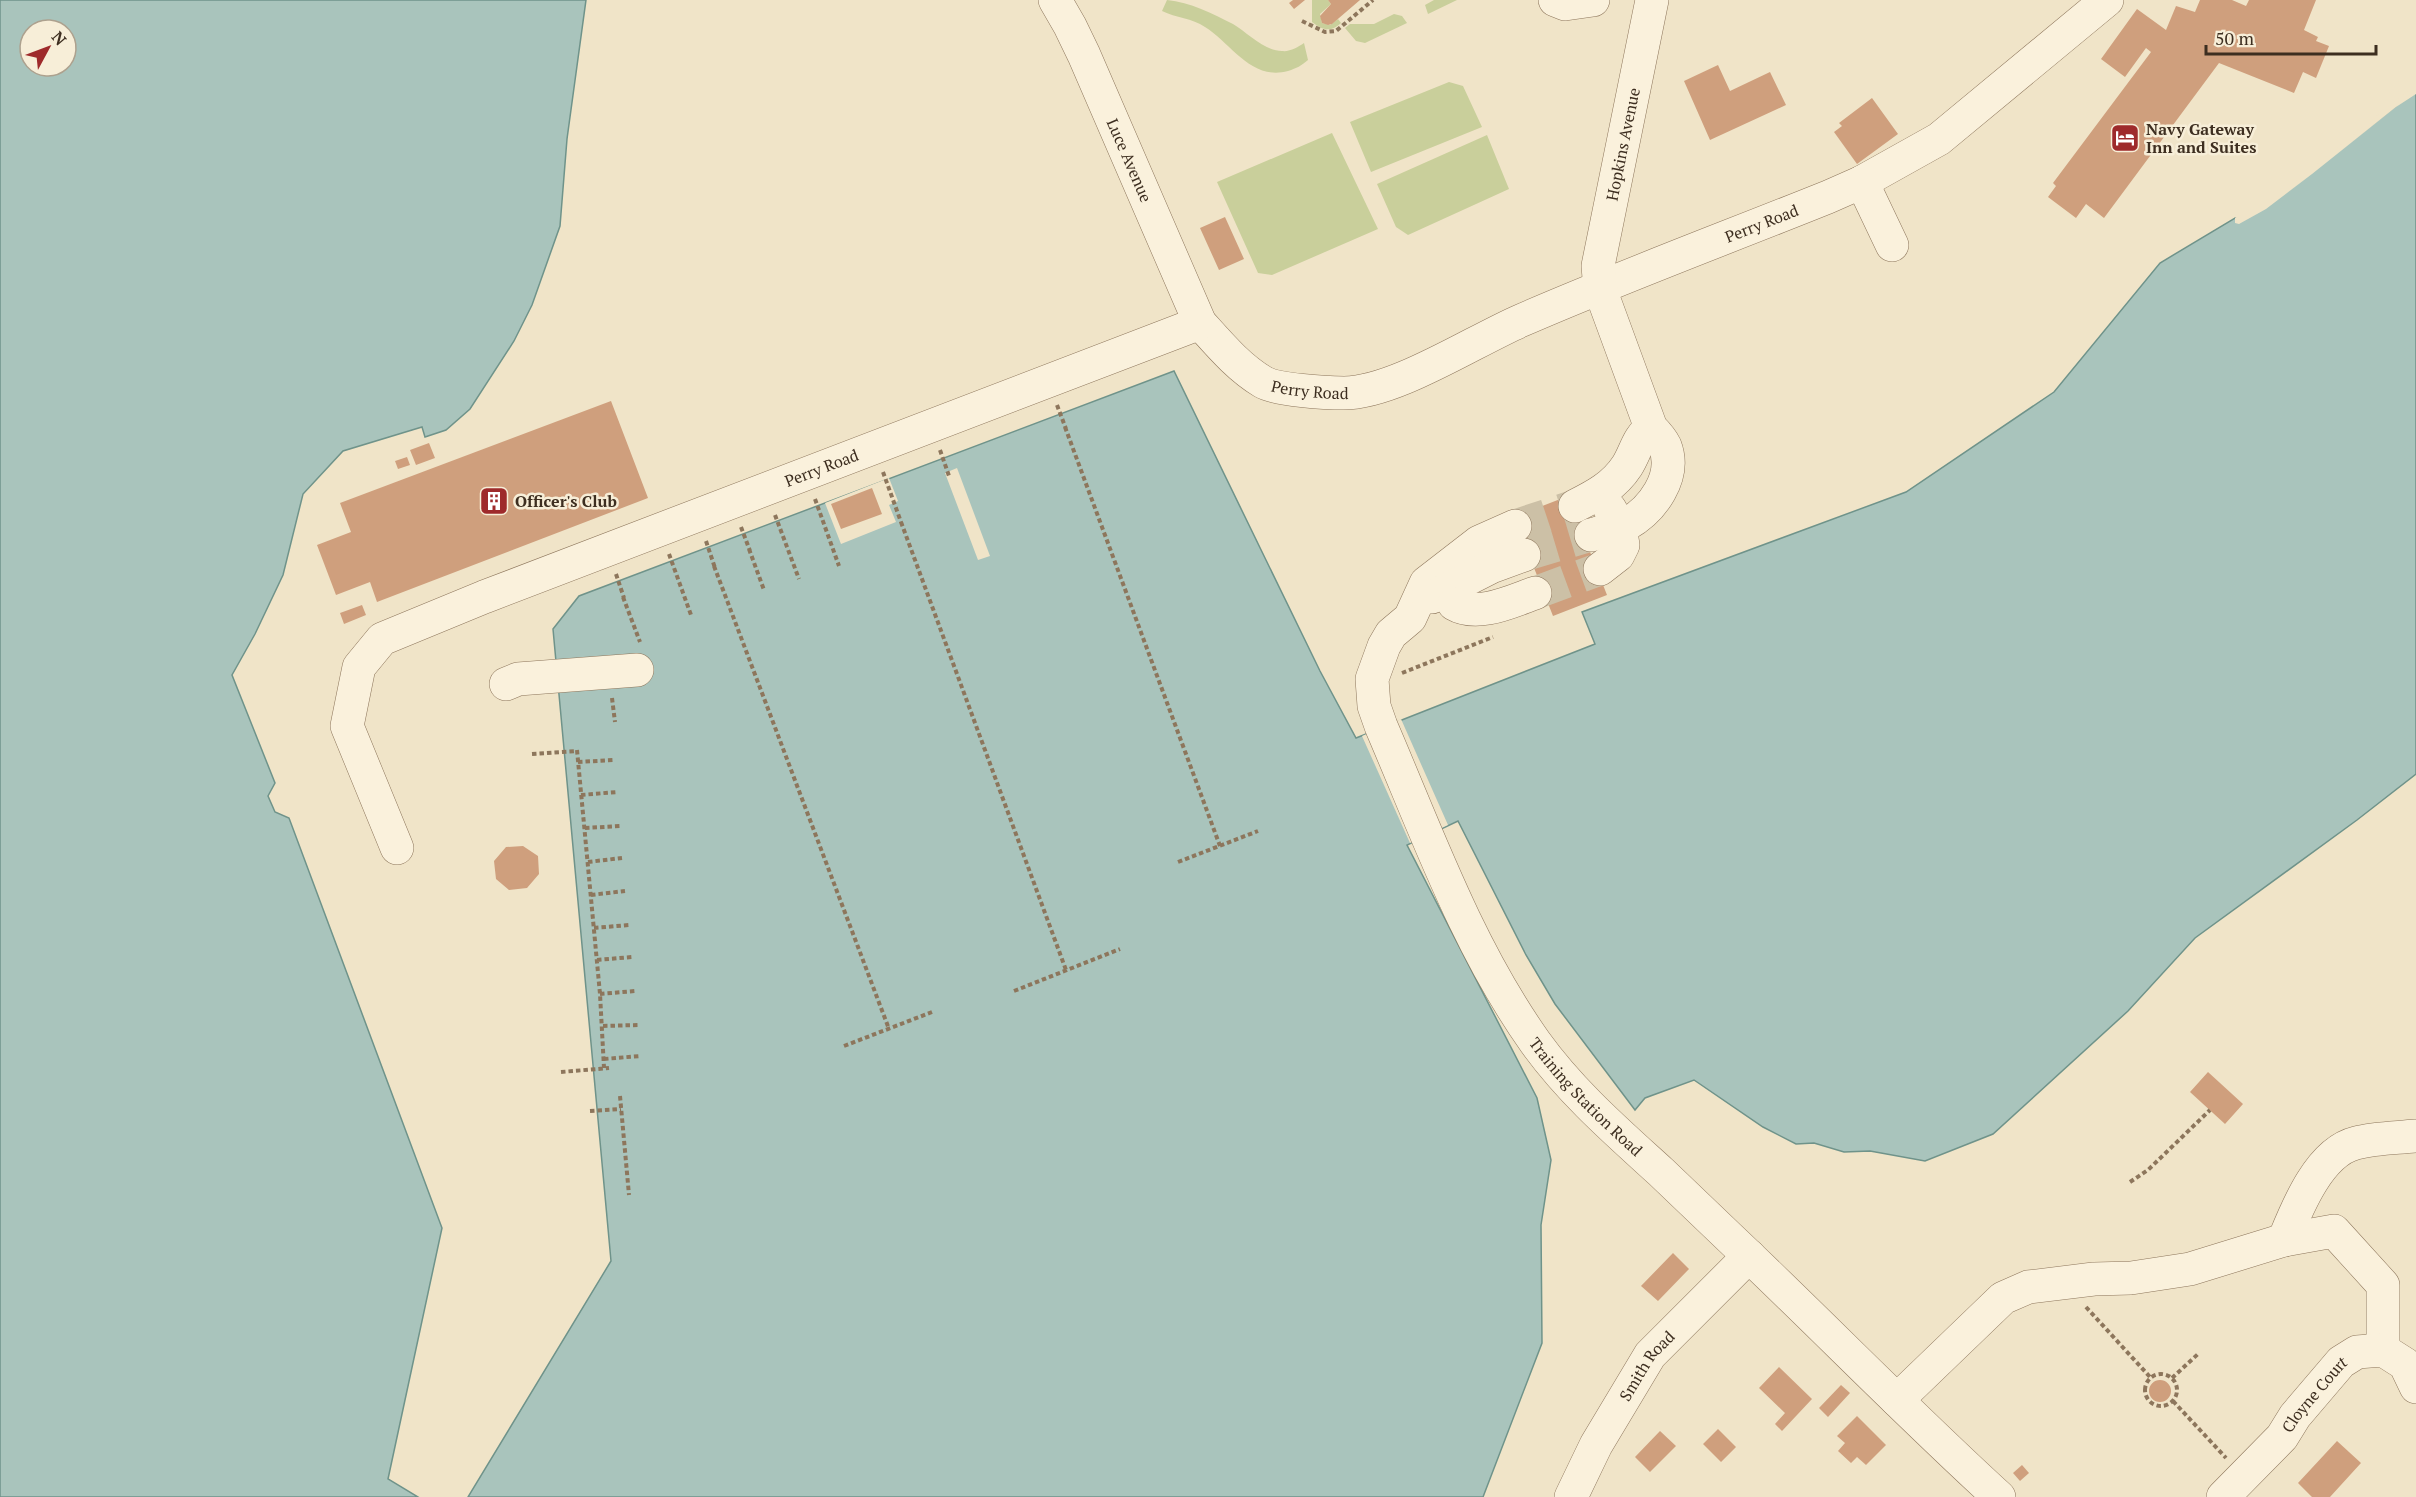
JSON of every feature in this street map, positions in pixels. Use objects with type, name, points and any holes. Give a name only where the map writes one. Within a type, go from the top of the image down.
[{"type":"street","points":[[1555,0],[1565,4],[1593,0]]},
{"type":"street","name":"Hopkins Avenue","points":[[1600,289],[1598,266],[1652,0]]},
{"type":"street","name":"Perry Road","points":[[397,848],[347,726],[359,667],[382,639],[484,597],[1200,323],[1228,354],[1264,383],[1305,391],[1346,393],[1380,386],[1408,376],[1505,327],[1862,182],[1939,140],[2107,0]]},
{"type":"street","name":"Luce Avenue","points":[[1061,2],[1200,323]]},
{"type":"street","points":[[1862,182],[1892,245]]},
{"type":"street","points":[[1600,289],[1651,428],[1665,446],[1668,461],[1665,479],[1659,494],[1646,511],[1601,545],[1587,499],[1613,483],[1627,466],[1642,435],[1651,428]]},
{"type":"street","name":"Training Station Road","points":[[1436,598],[1426,583],[1479,542],[1518,557],[1476,596],[1436,598],[1410,618],[1391,634],[1381,650],[1372,679],[1374,706],[1381,726],[1457,904],[1489,969],[1559,1074],[1604,1122],[1749,1256],[1999,1497]]},
{"type":"street","points":[[506,684],[518,679],[639,656]]},
{"type":"street","points":[[2284,1240],[2299,1203],[2331,1157],[2354,1143],[2416,1136]]},
{"type":"street","points":[[1897,1400],[2003,1298],[2028,1287],[2131,1278],[2190,1269],[2284,1240],[2334,1231],[2383,1285],[2383,1350],[2405,1364],[2416,1387]]},
{"type":"street","name":"Smith Road","points":[[1571,1497],[1596,1445],[1650,1355],[1749,1256]]},
{"type":"street","name":"Cloyne Court","points":[[2233,1487],[2282,1437],[2295,1416],[2341,1362],[2357,1352],[2383,1350]]},
{"type":"path","points":[[1302,21],[1325,32],[1336,31],[1372,0]]},
{"type":"path","points":[[1060,414],[1220,846]]},
{"type":"path","points":[[1065,428],[1070,441]]},
{"type":"path","points":[[943,458],[949,476]]},
{"type":"path","points":[[884,477],[1066,970]]},
{"type":"path","points":[[818,506],[839,566]]},
{"type":"path","points":[[777,521],[799,579]]},
{"type":"path","points":[[901,522],[904,531]]},
{"type":"path","points":[[744,533],[751,555]]},
{"type":"path","points":[[708,547],[717,575]]},
{"type":"path","points":[[749,549],[764,590]]},
{"type":"path","points":[[671,561],[691,615]]},
{"type":"path","points":[[714,566],[889,1029]]},
{"type":"path","points":[[618,581],[639,656]]},
{"type":"path","points":[[623,597],[626,604]]},
{"type":"path","points":[[1410,670],[1497,635]]},
{"type":"path","points":[[532,754],[576,750],[603,1026],[604,1059],[607,1068],[561,1072]]},
{"type":"path","points":[[577,750],[580,782]]},
{"type":"path","points":[[578,762],[614,760]]},
{"type":"path","points":[[582,795],[617,792]]},
{"type":"path","points":[[585,828],[620,826]]},
{"type":"path","points":[[1178,862],[1258,831]]},
{"type":"path","points":[[588,862],[622,858]]},
{"type":"path","points":[[591,895],[625,891]]},
{"type":"path","points":[[594,928],[628,925]]},
{"type":"path","points":[[1014,991],[1120,949]]},
{"type":"path","points":[[597,960],[632,957]]},
{"type":"path","points":[[600,994],[635,991]]},
{"type":"path","points":[[844,1046],[932,1012]]},
{"type":"path","points":[[603,1026],[638,1025]]},
{"type":"path","points":[[604,1059],[640,1056]]},
{"type":"path","points":[[620,1096],[628,1195]]},
{"type":"path","points":[[590,1111],[621,1108]]},
{"type":"path","points":[[2130,1182],[2148,1170],[2210,1110]]},
{"type":"path","points":[[2063,1283],[2150,1377]]},
{"type":"path","points":[[2172,1378],[2198,1354]]},
{"type":"path","points":[[2160,1374],[2172,1378],[2177,1391],[2173,1401],[2163,1406],[2149,1401],[2145,1386],[2150,1377],[2160,1374]]},
{"type":"path","points":[[2173,1401],[2233,1487]]},
{"type":"green space","points":[[1167,0],[1193,6],[1233,24],[1263,45],[1275,50],[1288,51],[1304,43],[1308,60],[1288,71],[1275,73],[1263,71],[1243,59],[1200,24],[1162,11]]},
{"type":"green space","points":[[1312,0],[1328,0],[1331,4],[1320,14],[1322,23],[1330,25],[1338,19],[1341,23],[1334,28],[1326,29],[1312,22]]},
{"type":"green space","points":[[1434,0],[1457,0],[1428,14],[1425,5]]},
{"type":"green space","points":[[1394,14],[1402,16],[1407,23],[1365,43],[1356,41],[1345,28],[1350,24],[1374,24]]},
{"type":"green space","points":[[1449,82],[1463,86],[1482,127],[1371,172],[1350,122]]},
{"type":"green space","points":[[1332,133],[1378,229],[1272,275],[1258,273],[1217,182]]},
{"type":"green space","points":[[1487,135],[1509,189],[1408,235],[1396,227],[1377,184]]},
{"type":"water","points":[[0,0],[586,0],[567,139],[560,226],[532,305],[514,341],[470,409],[446,430],[425,437],[422,427],[343,451],[303,494],[283,575],[255,634],[232,675],[275,783],[268,796],[275,812],[289,818],[442,1228],[388,1479],[418,1497],[0,1497]]},
{"type":"water","points":[[2416,90],[2416,774],[2195,938],[2128,1011],[1993,1134],[1925,1161],[1870,1151],[1844,1152],[1814,1143],[1796,1144],[1763,1127],[1694,1080],[1645,1098],[1635,1110],[1555,1004],[1526,955],[1458,821],[1407,845],[1537,1098],[1551,1160],[1541,1225],[1542,1343],[1483,1497],[468,1497],[611,1261],[553,629],[579,596],[1174,371],[1320,671],[1356,738],[1595,644],[1582,612],[1906,492],[2054,392],[2160,263],[2235,218],[2241,221],[2293,187]]},
{"type":"pier","points":[[2416,87],[2416,94],[2396,107],[2266,209],[2239,224],[2235,223],[2235,218],[2291,185],[2404,94]]},
{"type":"pier","points":[[957,468],[990,556],[978,560],[945,473]]},
{"type":"pier","points":[[889,478],[898,501],[889,505],[896,522],[841,544],[825,503]]},
{"type":"pier","points":[[1401,719],[1448,825],[1410,843],[1362,736]]},
{"type":"building","points":[[1293,0],[1305,0],[1294,9],[1289,3]]},
{"type":"building","points":[[1328,0],[1360,0],[1328,25],[1322,23],[1320,16],[1331,4]]},
{"type":"building","name":"Navy Gateway Inn and Suites","points":[[2200,0],[2232,0],[2246,6],[2249,0],[2316,0],[2304,30],[2318,37],[2316,41],[2329,46],[2316,78],[2303,72],[2294,93],[2219,63],[2104,218],[2086,204],[2076,218],[2048,197],[2056,186],[2053,183],[2151,52],[2146,48],[2125,77],[2101,59],[2137,9],[2166,30],[2176,6],[2195,12]]},
{"type":"building","points":[[1718,65],[1730,91],[1770,72],[1786,105],[1710,140],[1684,81]]},
{"type":"building","points":[[1872,98],[1898,134],[1857,164],[1834,132],[1842,126],[1839,123]]},
{"type":"building","points":[[1225,217],[1244,259],[1219,270],[1200,228]]},
{"type":"building","name":"Officer's Club","points":[[611,401],[648,498],[377,602],[370,582],[336,595],[317,545],[351,532],[340,503]]},
{"type":"building","points":[[429,443],[435,458],[416,465],[410,450]]},
{"type":"building","points":[[407,457],[410,465],[398,469],[395,461]]},
{"type":"building","points":[[872,488],[882,514],[841,529],[831,504]]},
{"type":"building","points":[[1568,496],[1607,595],[1553,616],[1514,517]]},
{"type":"building","points":[[362,605],[366,615],[344,624],[340,613]]},
{"type":"building","points":[[523,846],[538,856],[539,874],[527,888],[509,890],[496,879],[494,861],[506,847]]},
{"type":"building","points":[[2208,1072],[2243,1104],[2225,1124],[2190,1092]]},
{"type":"building","points":[[1673,1253],[1689,1269],[1658,1301],[1641,1286]]},
{"type":"building","points":[[1779,1367],[1812,1399],[1782,1431],[1775,1424],[1785,1413],[1759,1388]]},
{"type":"building","points":[[2160,1380],[2168,1383],[2171,1391],[2168,1399],[2160,1402],[2152,1399],[2149,1391],[2152,1383]]},
{"type":"building","points":[[1841,1385],[1850,1393],[1828,1417],[1819,1408]]},
{"type":"building","points":[[1857,1416],[1886,1445],[1866,1465],[1857,1457],[1851,1463],[1838,1451],[1845,1443],[1837,1436]]},
{"type":"building","points":[[1718,1429],[1736,1447],[1721,1462],[1703,1444]]},
{"type":"building","points":[[1660,1431],[1676,1446],[1650,1472],[1635,1457]]},
{"type":"building","points":[[2337,1441],[2361,1463],[2330,1497],[2312,1497],[2298,1483]]},
{"type":"building","points":[[2022,1465],[2029,1473],[2020,1481],[2013,1473]]},
{"type":"tunnel","points":[[1515,526],[1575,506]]},
{"type":"tunnel","points":[[1524,555],[1591,535]]},
{"type":"tunnel","points":[[1535,593],[1600,569]]},
{"type":"place","name":"Navy Gateway Inn and Suites","points":[[2125,138]]},
{"type":"place","name":"Officer's Club","points":[[494,501]]}]
